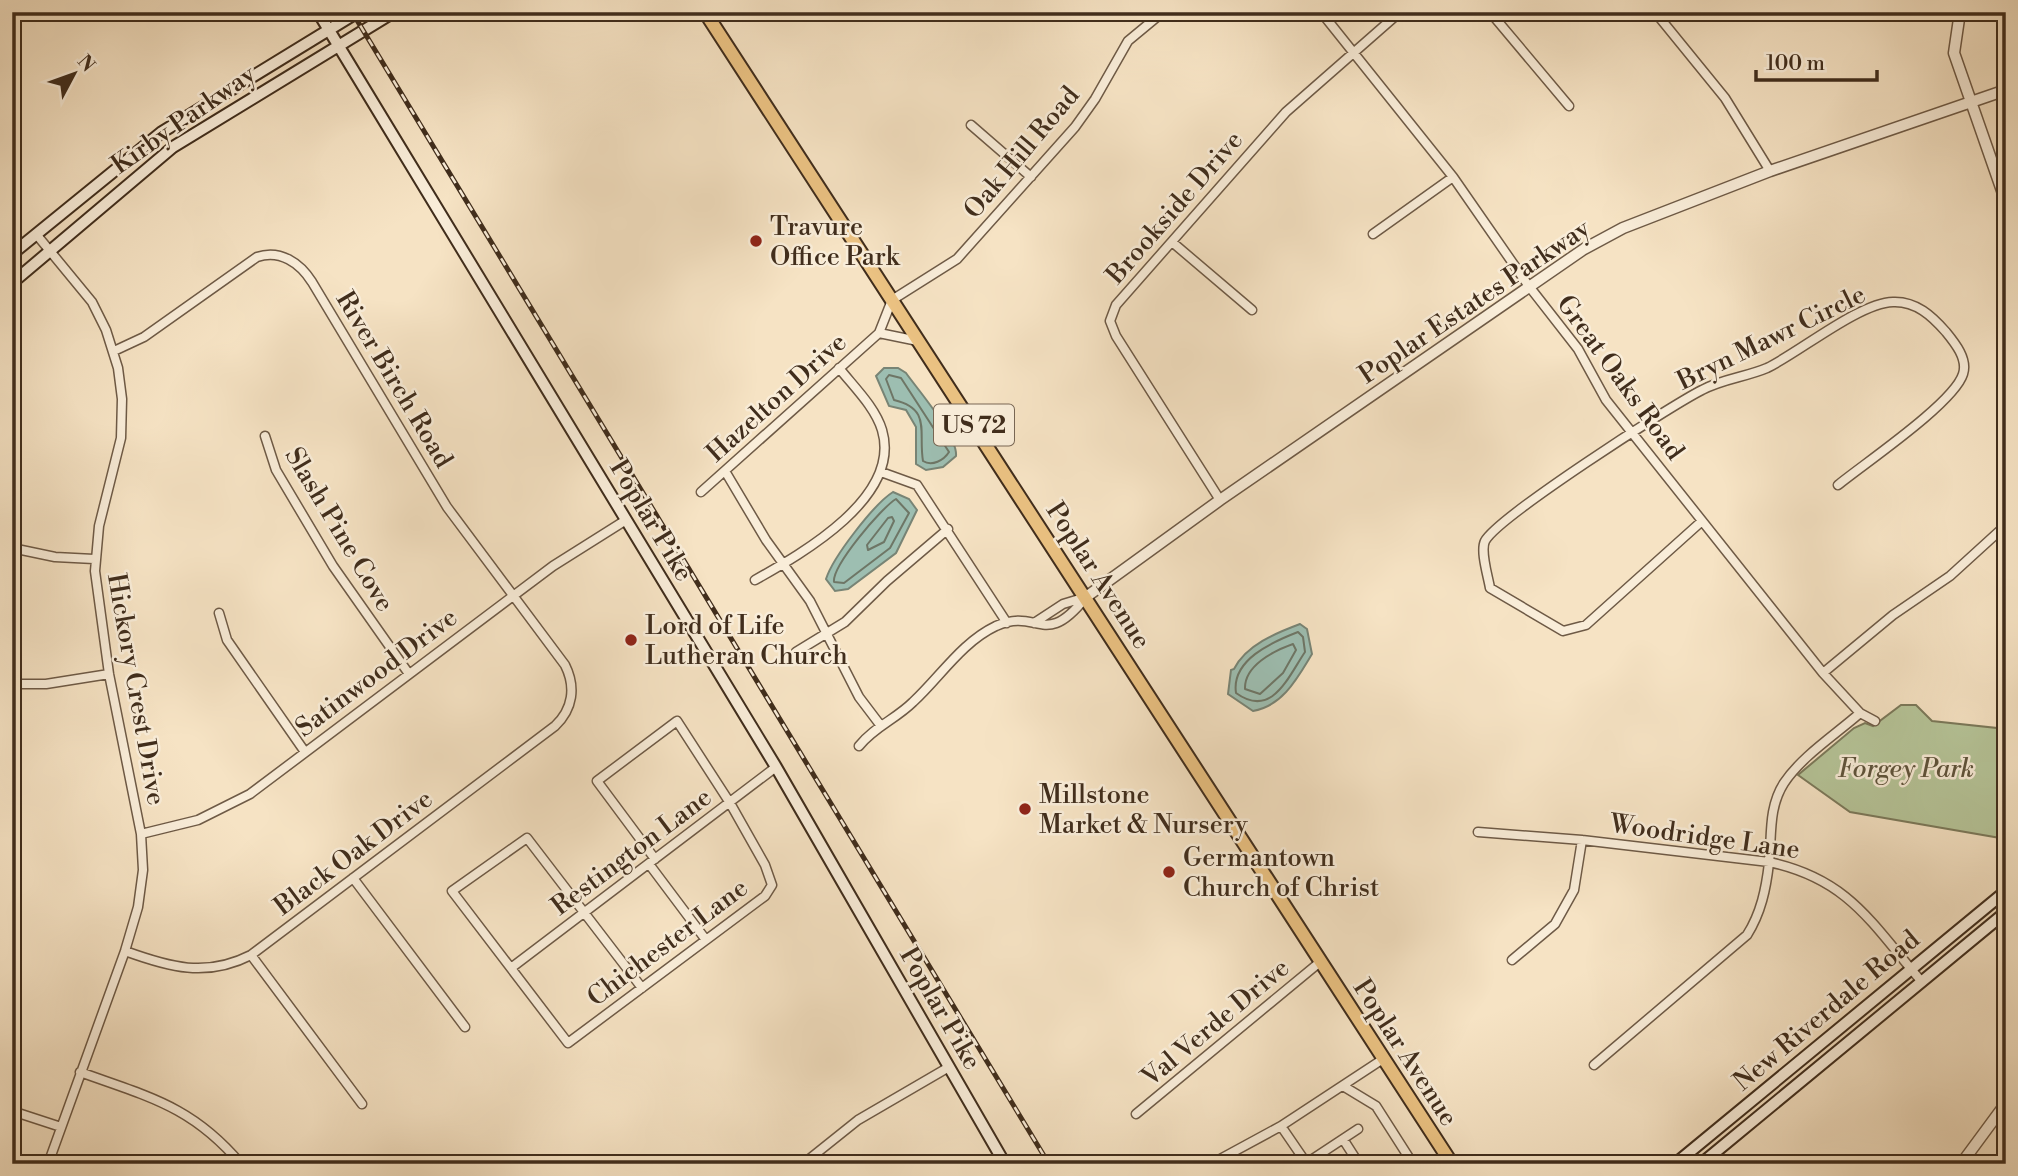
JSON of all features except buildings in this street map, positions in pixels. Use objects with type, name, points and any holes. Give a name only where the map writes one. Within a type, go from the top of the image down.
[{"type":"main road","name":"Poplar Pike","points":[[318,12],[776,767],[1005,1164]]},
{"type":"main road","name":"Kirby Parkway","points":[[12,254],[162,132],[358,12]]},
{"type":"main road","name":"Kirby Parkway","points":[[12,283],[173,147],[394,12]]},
{"type":"main road","name":"Poplar Avenue","points":[[705,12],[1452,1164]]},
{"type":"main road","name":"New Riverdale Road","points":[[1675,1164],[2006,891]]},
{"type":"main road","name":"New Riverdale Road","points":[[1701,1164],[2006,912]]},
{"type":"street","name":"Oak Hill Road","points":[[892,300],[957,259],[1031,177],[1095,99],[1128,41],[1163,12]]},
{"type":"street","name":"Great Oaks Road","points":[[1321,12],[1453,177],[1528,285],[1578,349],[1606,400],[1823,674],[1860,713],[1875,720]]},
{"type":"street","name":"Brookside Drive","points":[[1220,500],[1116,336],[1110,321],[1116,305],[1286,112],[1354,50],[1401,12]]},
{"type":"street","points":[[1490,12],[1569,106]]},
{"type":"street","points":[[1655,12],[1725,98],[1770,172]]},
{"type":"street","points":[[1960,12],[1954,53],[2006,202]]},
{"type":"street","name":"Poplar Estates Parkway","points":[[1086,597],[1220,500],[1528,285],[1584,249],[1623,228],[1770,172],[2006,90]]},
{"type":"street","points":[[971,124],[1031,177]]},
{"type":"street","points":[[1373,234],[1453,177]]},
{"type":"street","name":"Hickory Crest Drive","points":[[36,234],[92,302],[114,351],[122,399],[122,428],[94,559],[109,674],[141,834],[142,887],[125,951],[48,1164]]},
{"type":"street","points":[[1172,242],[1252,310]]},
{"type":"street","name":"River Birch Road","points":[[114,351],[144,337],[257,257],[274,254],[292,261],[307,275],[458,523],[565,665],[572,693]]},
{"type":"street","name":"Hazelton Drive","points":[[701,492],[880,333],[892,300]]},
{"type":"street","name":"Bryn Mawr Circle","points":[[1702,521],[1586,625],[1563,631],[1490,588],[1484,545],[1507,519],[1633,433],[1703,389],[1766,368],[1857,315],[1891,302],[1916,304],[1944,330],[1961,351],[1965,372],[1952,394],[1838,485]]},
{"type":"street","name":"Hazelton Drive","points":[[880,333],[919,341]]},
{"type":"street","points":[[755,580],[835,527],[871,491],[881,472],[885,445],[881,428],[873,412],[839,369]]},
{"type":"street","name":"Slash Pine Cove","points":[[265,436],[276,470],[333,566],[409,674]]},
{"type":"street","points":[[725,471],[828,633],[859,697],[881,726]]},
{"type":"street","points":[[881,472],[917,485],[1007,623]]},
{"type":"street","name":"Satinwood Drive","points":[[141,834],[186,824],[226,808],[512,596],[626,520]]},
{"type":"street","points":[[1823,674],[1893,615],[1950,576],[2006,525]]},
{"type":"street","points":[[796,652],[860,610],[887,581],[948,529]]},
{"type":"street","points":[[12,548],[55,557],[94,559]]},
{"type":"street","points":[[1032,623],[1063,604],[1086,597]]},
{"type":"street","points":[[859,746],[913,703],[970,645],[997,626],[1007,623],[1054,625],[1062,622],[1086,597]]},
{"type":"street","points":[[219,612],[227,640],[305,751]]},
{"type":"street","points":[[12,684],[46,684],[109,674]]},
{"type":"street","name":"Black Oak Drive","points":[[125,951],[164,965],[193,970],[222,966],[251,956],[555,726],[567,710],[572,693]]},
{"type":"street","points":[[1594,1065],[1747,935],[1760,915],[1769,862],[1772,820],[1783,785],[1800,765],[1860,713]]},
{"type":"street","points":[[706,940],[597,781],[677,721],[730,803]]},
{"type":"street","name":"Restington Lane","points":[[511,968],[776,767]]},
{"type":"street","name":"Chichester Lane","points":[[511,968],[568,1043],[706,940],[769,891],[771,877],[730,803]]},
{"type":"street","name":"Woodridge Lane","points":[[1478,832],[1582,840],[1769,862],[1799,868],[1827,881],[1847,895],[1922,982]]},
{"type":"street","points":[[511,968],[452,891],[527,838],[642,988]]},
{"type":"street","points":[[1512,960],[1555,924],[1574,890],[1582,840]]},
{"type":"street","points":[[353,878],[466,1027]]},
{"type":"street","points":[[251,956],[362,1104]]},
{"type":"street","name":"Val Verde Drive","points":[[1136,1114],[1320,962]]},
{"type":"street","points":[[1211,1164],[1281,1126],[1383,1059]]},
{"type":"street","points":[[803,1164],[858,1120],[949,1067]]},
{"type":"street","points":[[80,1072],[185,1112],[209,1129],[241,1164]]},
{"type":"street","points":[[1343,1086],[1376,1106],[1413,1164]]},
{"type":"street","points":[[1961,1164],[2006,1103]]},
{"type":"street","points":[[12,1111],[61,1127]]},
{"type":"street","points":[[1281,1126],[1306,1164],[1358,1129]]},
{"type":"street","points":[[1343,1139],[1359,1164]]},
{"type":"green space","name":"Forgey Park","points":[[1901,705],[1916,705],[1932,721],[2006,729],[2006,839],[1850,812],[1798,775],[1854,728],[1865,723],[1873,726]]},
{"type":"water","points":[[884,368],[898,368],[906,373],[944,425],[955,447],[956,456],[943,467],[926,470],[916,464],[916,427],[906,410],[889,406],[876,376]]},
{"type":"water","points":[[893,492],[909,499],[917,510],[896,553],[848,589],[835,591],[826,579],[830,569],[865,519]]},
{"type":"water","points":[[1300,624],[1307,629],[1312,654],[1281,697],[1264,708],[1253,711],[1228,694],[1231,670],[1246,653],[1272,636]]},
{"type":"railway","points":[[352,12],[1049,1164]]},
{"type":"place","name":"Travure Office Park","points":[[756,241]]},
{"type":"place","name":"Lord of Life Lutheran Church","points":[[631,640]]},
{"type":"place","name":"Millstone Market & Nursery","points":[[1025,809]]},
{"type":"place","name":"Germantown Church of Christ","points":[[1169,872]]}]
